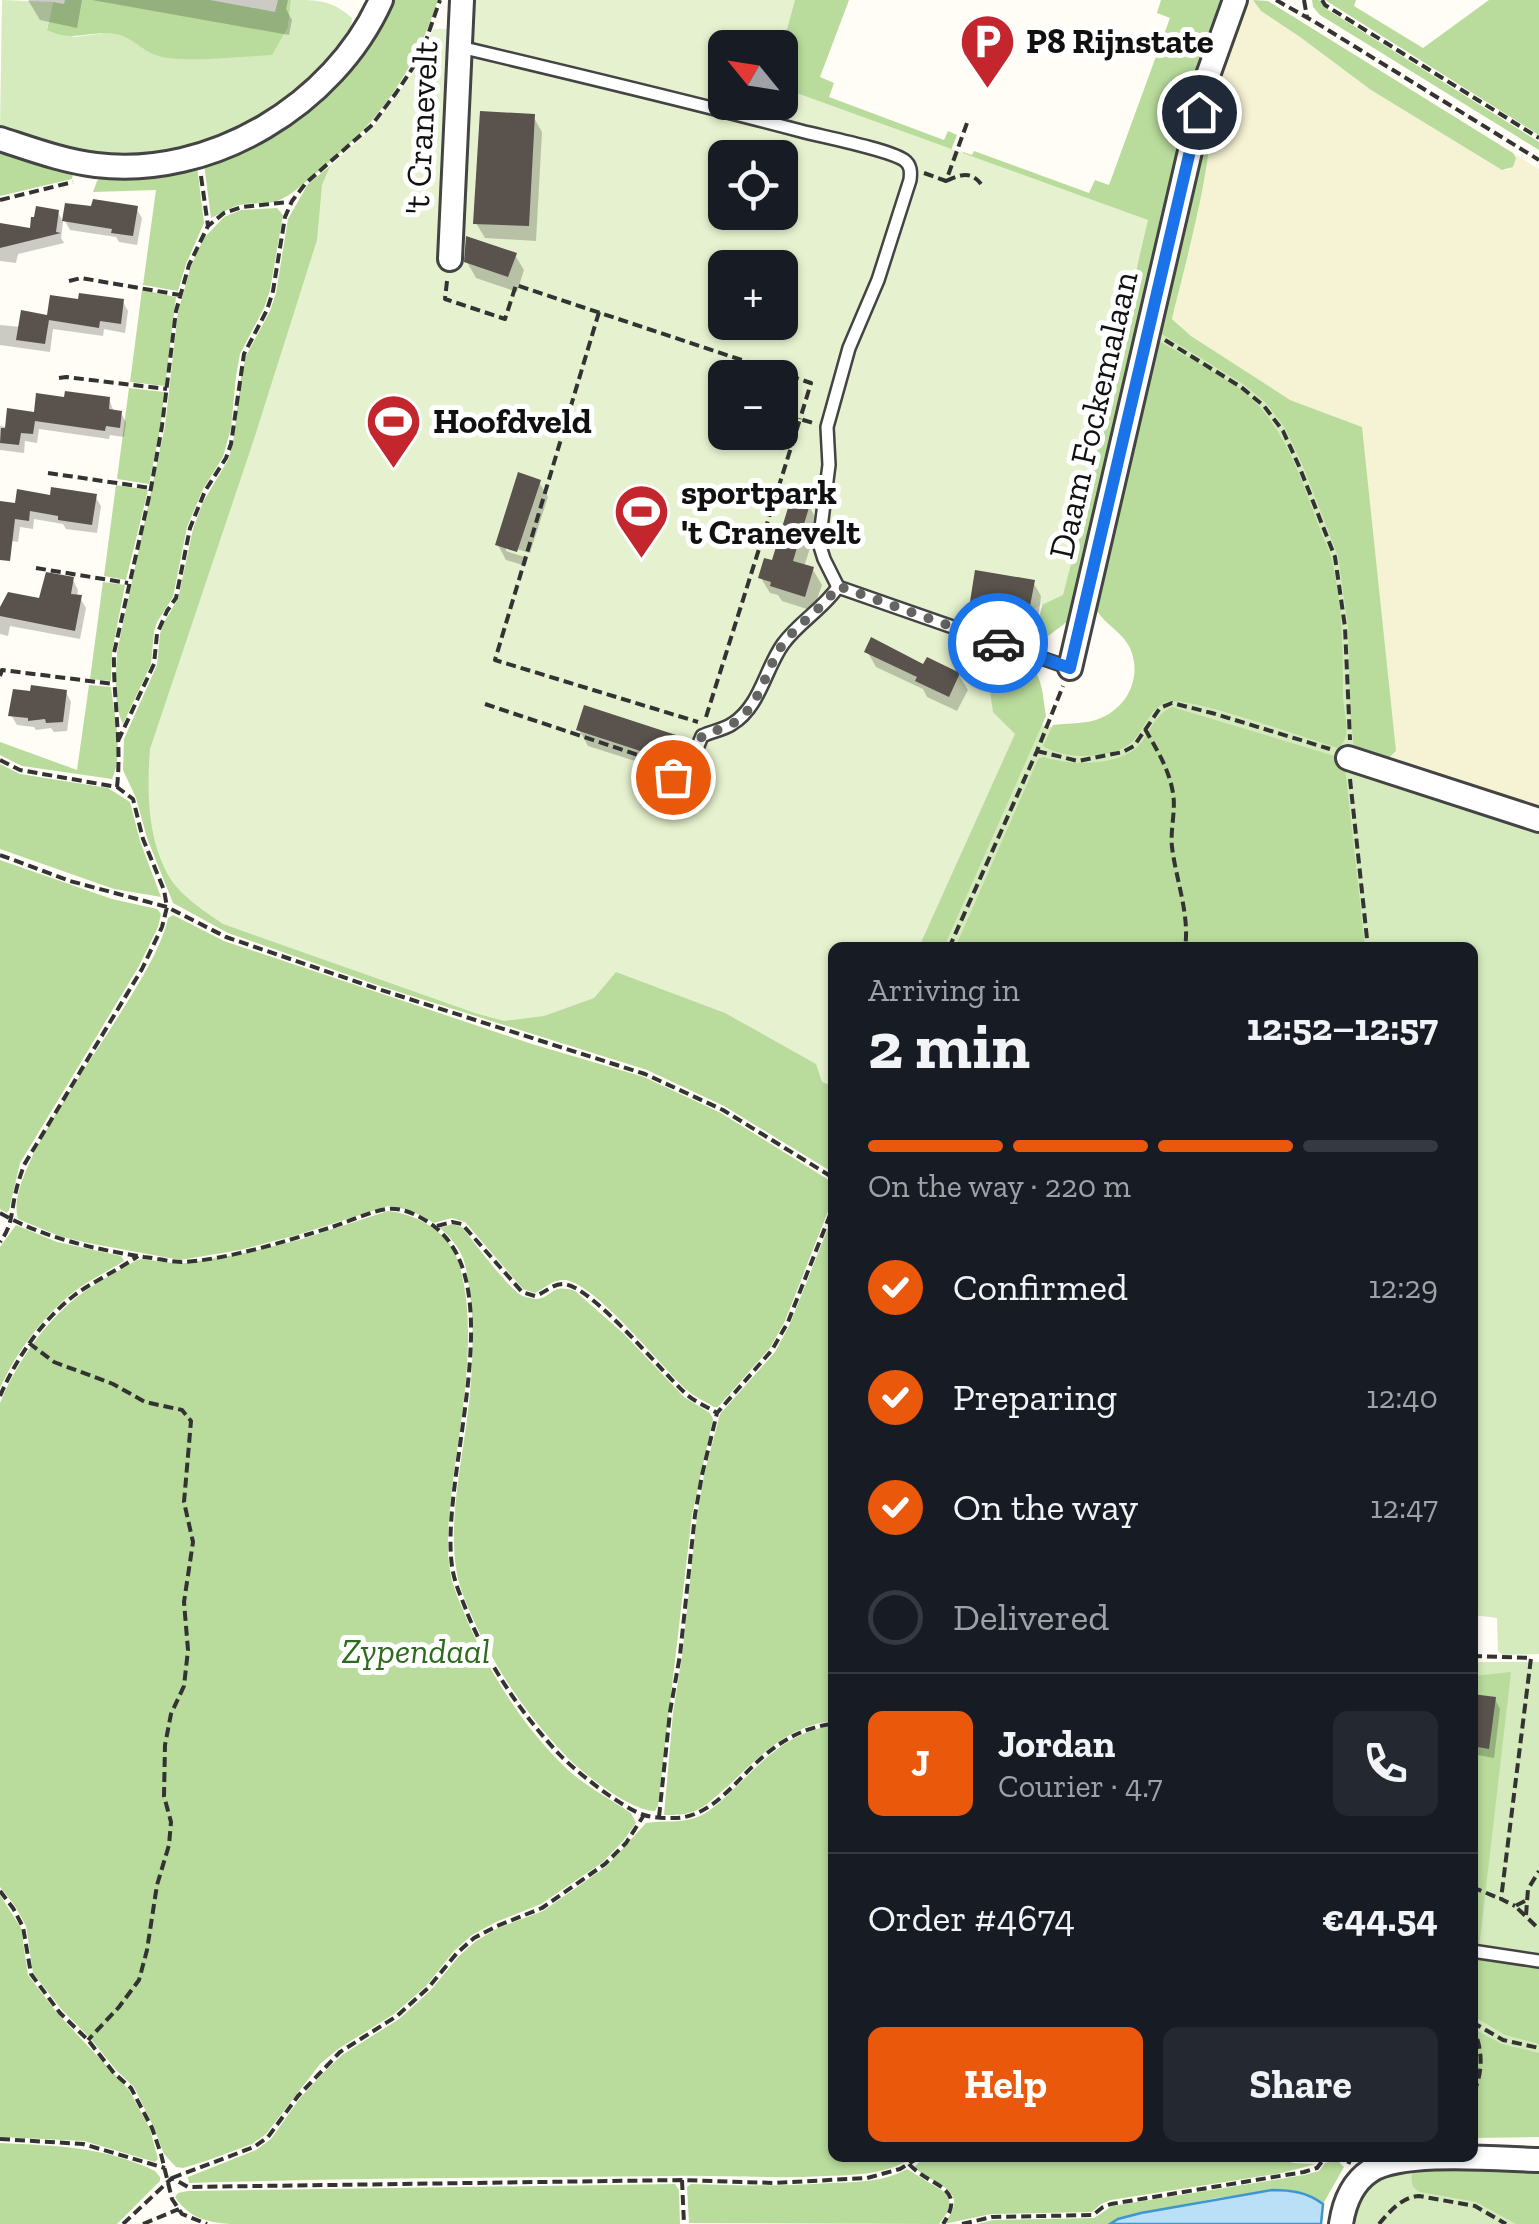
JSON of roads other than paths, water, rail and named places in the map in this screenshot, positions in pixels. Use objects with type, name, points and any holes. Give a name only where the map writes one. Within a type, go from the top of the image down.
[{"type":"street","name":"'t Cranevelt","points":[[450,259],[462,0]]},
{"type":"street","name":"Daam Fockemalaan","points":[[1070,668],[1207,78],[1235,0]]},
{"type":"street","points":[[0,139],[66,160],[96,165],[128,166],[197,155],[254,134],[307,96],[344,60],[371,4]]},
{"type":"street","points":[[1348,758],[1539,820]]},
{"type":"street","points":[[1478,2160],[1539,2160]]},
{"type":"street","points":[[1341,2224],[1353,2188],[1368,2172],[1404,2162]]},
{"type":"lane","points":[[460,47],[826,137],[908,164],[910,180],[878,280],[850,348],[827,427],[829,465],[820,542],[824,558],[838,586],[1070,668]]},
{"type":"lane","points":[[676,773],[689,768],[702,736],[733,724],[746,713],[782,645],[829,600],[838,586]]},
{"type":"lane","points":[[1478,1952],[1539,1961]]},
{"type":"water","points":[[1272,2190],[1299,2192],[1323,2204],[1321,2224],[1110,2224],[1141,2213]]},
{"type":"place","name":"P8 Rijnstate","points":[[987,90]]},
{"type":"place","name":"Hoofdveld","points":[[394,470]]},
{"type":"place","name":"sportpark 't Cranevelt","points":[[642,561]]},
{"type":"park label","name":"Zypendaal","points":[[416,1651]]}]
